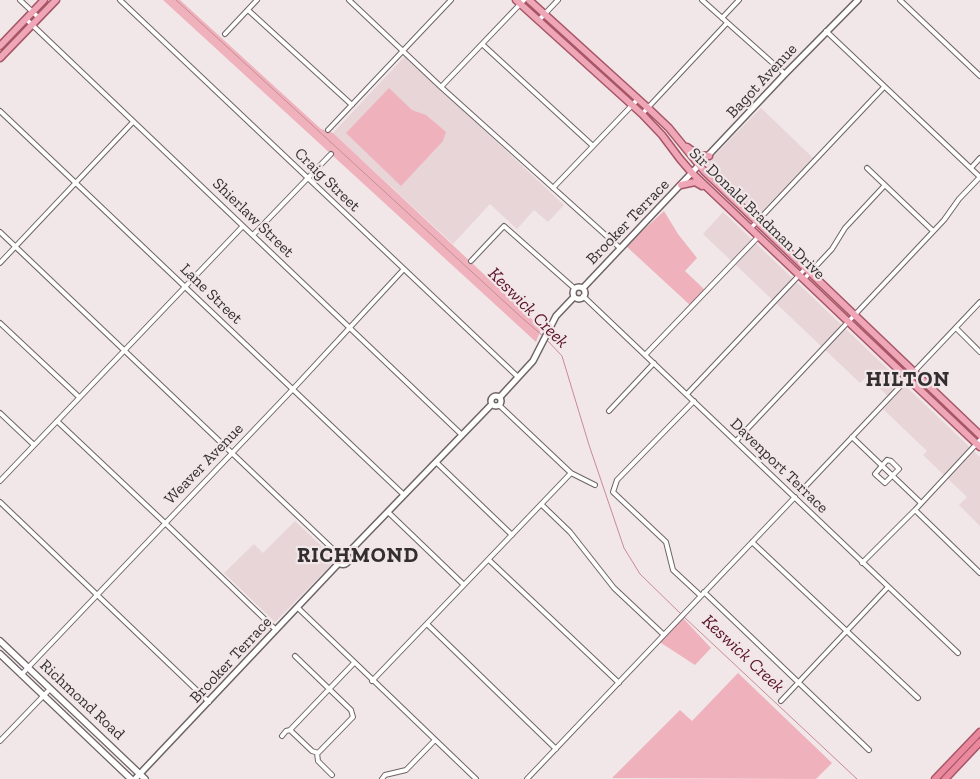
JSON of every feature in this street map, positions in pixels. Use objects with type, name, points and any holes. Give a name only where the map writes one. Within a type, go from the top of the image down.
[{"type":"highway","points":[[937,778],[980,732]]},
{"type":"highway","points":[[945,779],[980,742]]},
{"type":"main road","points":[[0,46],[44,0]]},
{"type":"main road","points":[[0,58],[56,0]]},
{"type":"main road","name":"Sir Donald Bradman Drive","points":[[529,0],[648,108],[682,143],[699,166],[980,435]]},
{"type":"main road","name":"Sir Donald Bradman Drive","points":[[520,1],[642,114],[662,135],[692,173],[750,229],[979,443]]},
{"type":"main road","points":[[682,143],[698,155],[709,156]]},
{"type":"main road","points":[[681,185],[694,182],[712,192]]},
{"type":"main road","name":"Richmond Road","points":[[0,641],[145,779]]},
{"type":"main road","name":"Richmond Road","points":[[0,654],[131,779]]},
{"type":"street","points":[[20,0],[38,18]]},
{"type":"street","name":"Craig Street","points":[[120,0],[518,377]]},
{"type":"street","points":[[225,34],[257,0]]},
{"type":"street","points":[[349,0],[441,87],[620,248]]},
{"type":"street","points":[[328,130],[451,0]]},
{"type":"street","points":[[539,20],[558,0]]},
{"type":"street","points":[[702,0],[785,74]]},
{"type":"street","points":[[722,18],[739,0]]},
{"type":"street","name":"Bagot Avenue","points":[[692,173],[856,0]]},
{"type":"street","points":[[900,0],[980,76]]},
{"type":"street","points":[[441,87],[520,1]]},
{"type":"street","points":[[248,10],[352,105]]},
{"type":"street","name":"Shierlaw Street","points":[[26,19],[462,435]]},
{"type":"street","points":[[642,114],[727,23]]},
{"type":"street","points":[[736,441],[849,322],[854,314],[933,231],[980,177],[826,31]]},
{"type":"street","points":[[482,44],[593,146]]},
{"type":"street","points":[[750,229],[884,86]]},
{"type":"street","points":[[553,188],[638,99]]},
{"type":"street","name":"Lane Street","points":[[0,111],[404,495]]},
{"type":"street","points":[[0,263],[133,122]]},
{"type":"street","points":[[253,235],[331,154]]},
{"type":"street","points":[[970,168],[980,158]]},
{"type":"street","points":[[867,168],[933,231]]},
{"type":"street","name":"Brooker Terrace","points":[[583,288],[692,173]]},
{"type":"street","points":[[686,394],[832,249],[846,228],[885,185]]},
{"type":"street","points":[[0,481],[243,226]]},
{"type":"street","points":[[471,261],[504,226],[574,288],[583,288],[585,292],[583,296],[579,299],[574,297]]},
{"type":"street","points":[[0,232],[339,555]]},
{"type":"street","points":[[645,354],[759,236]]},
{"type":"street","name":"Weaver Avenue","points":[[21,674],[293,390],[404,270]]},
{"type":"street","points":[[499,405],[501,402],[500,397],[532,361],[556,316],[574,297],[574,288]]},
{"type":"street","name":"Davenport Terrace","points":[[583,296],[958,653]]},
{"type":"street","points":[[804,488],[980,302]]},
{"type":"street","points":[[0,323],[79,398]]},
{"type":"street","points":[[956,328],[980,352]]},
{"type":"street","points":[[609,411],[654,363]]},
{"type":"street","points":[[339,555],[346,554],[388,512],[492,404],[492,398],[495,396],[500,397]]},
{"type":"street","points":[[694,401],[617,480],[613,492],[666,542],[674,570],[703,594],[869,750]]},
{"type":"street","points":[[492,404],[499,405],[571,473],[595,485]]},
{"type":"street","points":[[0,412],[34,445]]},
{"type":"street","points":[[57,421],[276,630]]},
{"type":"street","points":[[852,437],[921,503]]},
{"type":"street","points":[[862,562],[979,443]]},
{"type":"street","points":[[889,460],[898,467],[898,471],[893,476],[885,483],[876,476],[875,472],[889,460]]},
{"type":"street","points":[[436,462],[512,535]]},
{"type":"street","points":[[372,680],[571,473]]},
{"type":"street","points":[[527,779],[794,497]]},
{"type":"street","points":[[0,502],[96,596],[209,702]]},
{"type":"street","points":[[542,505],[570,532],[614,588],[664,635]]},
{"type":"street","points":[[915,510],[980,573]]},
{"type":"street","points":[[388,512],[464,585]]},
{"type":"street","points":[[752,542],[918,698]]},
{"type":"street","points":[[339,555],[337,558],[339,563],[347,563],[346,554]]},
{"type":"street","points":[[489,560],[619,683]]},
{"type":"street","name":"Brooker Terrace","points":[[135,779],[339,563]]},
{"type":"street","points":[[781,701],[888,587]]},
{"type":"street","points":[[298,608],[476,779]]},
{"type":"street","points":[[427,624],[556,749]]},
{"type":"street","points":[[290,730],[312,751],[317,753],[321,752],[353,716],[351,710],[296,656]]},
{"type":"street","points":[[282,736],[354,663]]},
{"type":"street","points":[[0,741],[50,689]]},
{"type":"street","points":[[382,779],[386,775],[406,770],[435,740]]},
{"type":"street","points":[[317,753],[318,761],[332,775]]},
{"type":"shaded area","points":[[163,0],[180,0],[321,129],[333,133],[536,323],[543,324],[536,342]]},
{"type":"shaded area","points":[[405,56],[564,205],[548,222],[534,210],[517,229],[490,204],[453,244],[333,133]]},
{"type":"shaded area","points":[[389,88],[412,110],[426,115],[446,132],[443,141],[401,186],[346,133]]},
{"type":"shaded area","points":[[761,108],[813,158],[756,218],[703,167]]},
{"type":"shaded area","points":[[664,211],[678,234],[697,258],[685,271],[706,291],[691,306],[626,246]]},
{"type":"shaded area","points":[[723,212],[980,457],[980,526],[959,505],[967,497],[923,455],[927,451],[881,407],[889,397],[867,376],[860,383],[703,234]]},
{"type":"shaded area","points":[[295,521],[336,560],[275,622],[224,573],[254,544],[263,553]]},
{"type":"shaded area","points":[[681,616],[711,648],[695,665],[658,641]]},
{"type":"shaded area","points":[[738,673],[832,763],[816,779],[612,778],[680,710],[692,721]]},
{"type":"waterway","name":"Keswick Creek","points":[[176,0],[543,336]]},
{"type":"waterway","name":"Keswick Creek","points":[[546,339],[562,356],[589,445],[624,548],[640,574],[681,614]]},
{"type":"waterway","name":"Keswick Creek","points":[[684,617],[857,779]]},
{"type":"district","name":"HILTON","points":[[908,380]]},
{"type":"district","name":"RICHMOND","points":[[358,556]]}]
